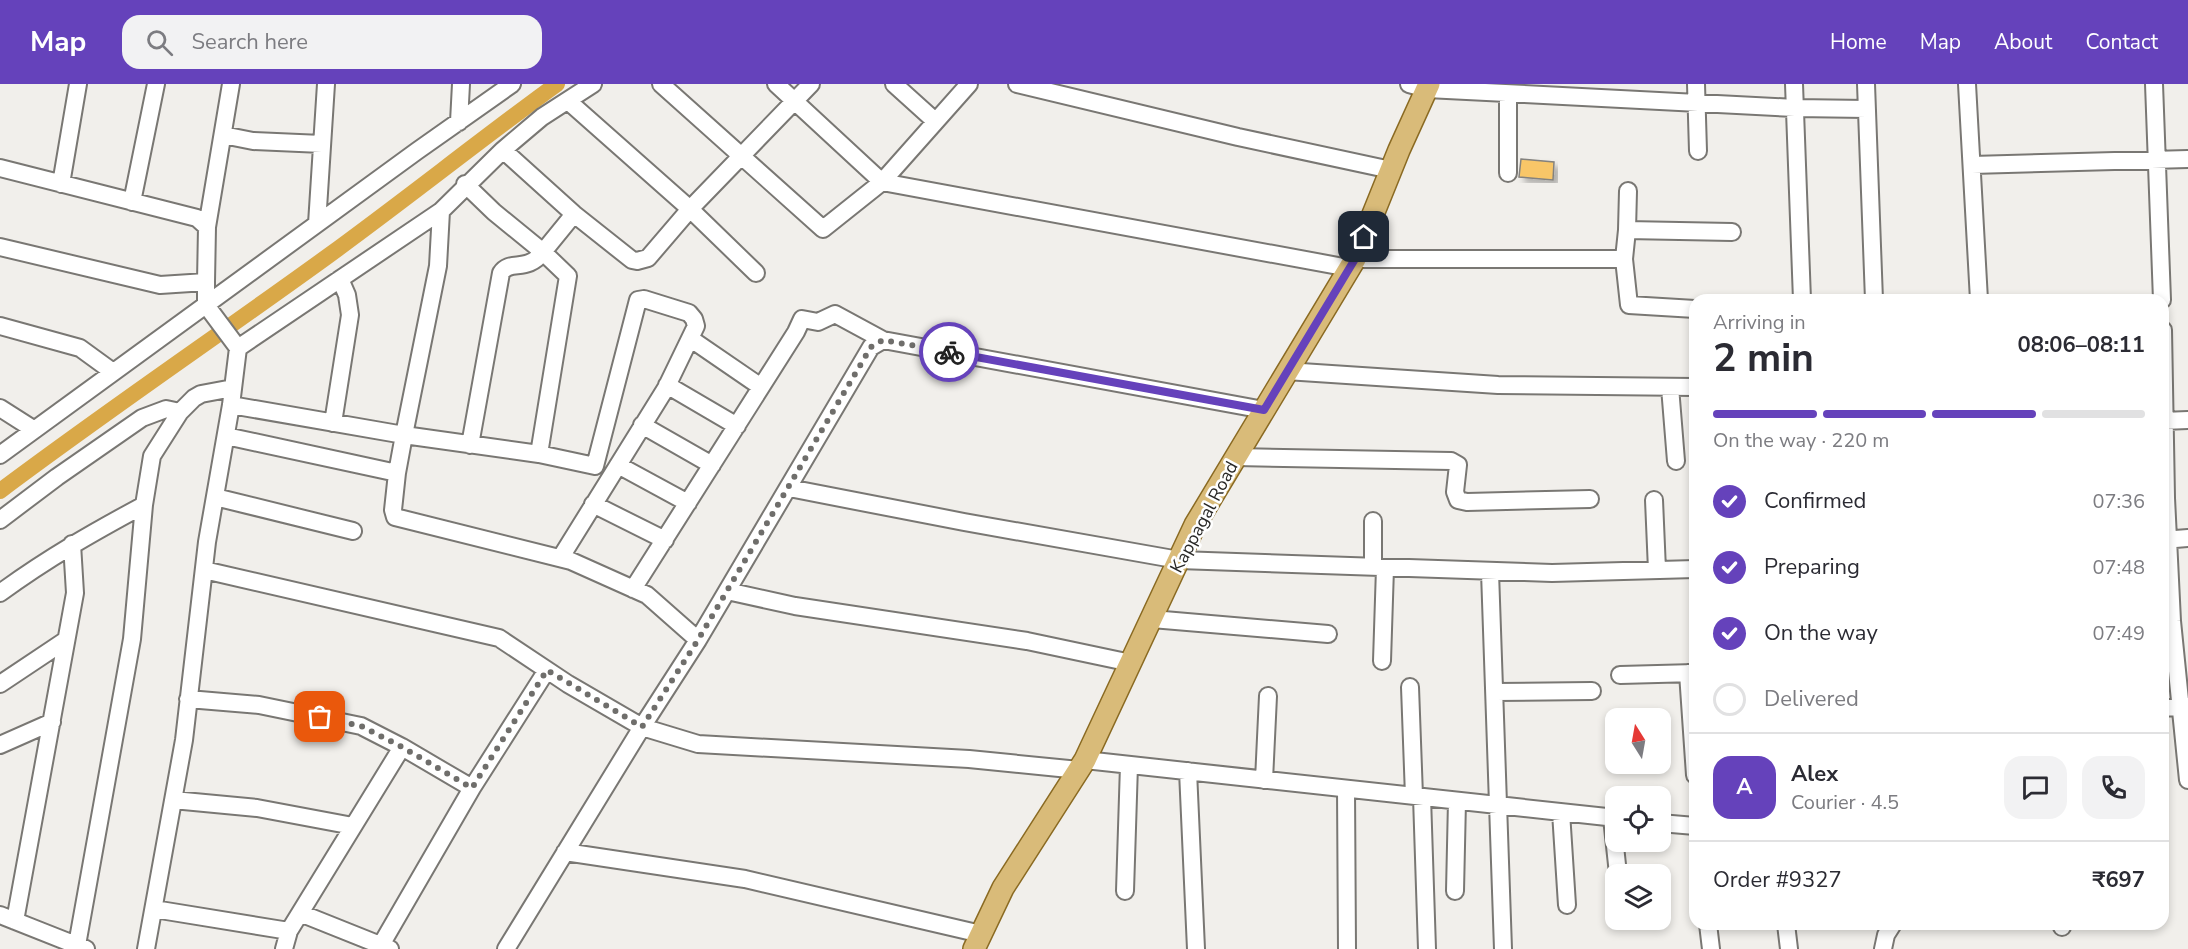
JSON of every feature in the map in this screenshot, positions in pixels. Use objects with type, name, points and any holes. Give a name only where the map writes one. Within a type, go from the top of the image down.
[{"type":"main road","name":"Kappagal Road","points":[[978,942],[1003,888],[1082,765],[1196,525],[1352,263],[1391,170],[1422,86]]},
{"type":"street","points":[[61,184],[78,84]]},
{"type":"street","points":[[132,202],[156,84]]},
{"type":"street","points":[[146,949],[173,800],[204,570],[238,348],[206,305],[207,226],[231,84]]},
{"type":"street","points":[[317,224],[326,84]]},
{"type":"street","points":[[459,122],[461,84]]},
{"type":"street","points":[[0,455],[512,84]]},
{"type":"street","points":[[238,348],[441,211],[465,184],[542,117],[593,84]]},
{"type":"street","points":[[661,84],[823,229],[882,182],[969,84]]},
{"type":"street","points":[[776,84],[882,182],[1352,263],[1624,259]]},
{"type":"street","points":[[503,150],[574,214],[632,260],[638,261],[648,258],[690,209],[812,84]]},
{"type":"street","points":[[894,84],[935,122]]},
{"type":"street","points":[[1017,84],[1238,137],[1391,170]]},
{"type":"street","points":[[1696,84],[1698,151]]},
{"type":"street","points":[[1794,84],[1803,294]]},
{"type":"street","points":[[1866,84],[1874,294]]},
{"type":"street","points":[[1967,84],[1979,294]]},
{"type":"street","points":[[2154,84],[2162,294]]},
{"type":"street","points":[[1422,86],[1508,94],[1795,108],[1867,109]]},
{"type":"street","points":[[1508,94],[1508,173]]},
{"type":"street","points":[[568,100],[690,209],[756,273]]},
{"type":"street","points":[[223,135],[253,141],[322,144]]},
{"type":"street","points":[[1972,165],[2188,159]]},
{"type":"street","points":[[0,168],[197,218],[207,226]]},
{"type":"street","points":[[465,184],[568,276],[539,454]]},
{"type":"street","points":[[1628,191],[1624,259],[1629,305],[1689,309]]},
{"type":"street","points":[[441,211],[438,266],[397,473],[394,517],[561,557],[646,595],[698,640]]},
{"type":"street","points":[[470,445],[501,273],[508,266],[531,263],[574,214]]},
{"type":"street","points":[[1627,230],[1732,232]]},
{"type":"street","points":[[0,247],[160,285],[206,282]]},
{"type":"street","points":[[333,423],[350,315],[340,279]]},
{"type":"street","points":[[561,557],[667,385],[696,326],[689,313],[644,299],[638,300],[595,466]]},
{"type":"street","points":[[633,590],[802,319],[818,322],[835,314],[883,340],[1264,410]]},
{"type":"street","points":[[0,326],[80,348],[113,372]]},
{"type":"street","points":[[691,339],[761,387]]},
{"type":"street","points":[[506,949],[698,640],[871,347],[883,340]]},
{"type":"street","points":[[1286,372],[1498,385],[1689,387]]},
{"type":"street","points":[[667,385],[736,426]]},
{"type":"street","points":[[1670,387],[1676,461]]},
{"type":"street","points":[[72,544],[75,592],[52,722],[7,918],[82,947],[132,639],[144,505],[152,456],[180,412],[194,398],[201,394],[233,388]]},
{"type":"street","points":[[231,405],[404,435],[539,454],[616,469],[688,503]]},
{"type":"street","points":[[0,408],[33,429]]},
{"type":"street","points":[[0,520],[142,418],[166,409],[180,412]]},
{"type":"street","points":[[2169,421],[2188,420]]},
{"type":"street","points":[[642,426],[712,465]]},
{"type":"street","points":[[226,436],[397,473]]},
{"type":"street","points":[[1236,457],[1451,461],[1458,465],[1455,492],[1458,500],[1467,502],[1590,500]]},
{"type":"street","points":[[789,488],[1179,560],[1490,572],[1552,573],[1689,569]]},
{"type":"street","points":[[215,497],[353,531]]},
{"type":"street","points":[[1654,500],[1658,570]]},
{"type":"street","points":[[593,504],[665,540]]},
{"type":"street","points":[[0,593],[72,544],[144,505]]},
{"type":"street","points":[[1373,521],[1379,567],[1382,661]]},
{"type":"street","points":[[2169,540],[2188,538]]},
{"type":"street","points":[[204,570],[499,638],[547,670],[642,727],[698,744],[1082,765],[1129,765],[1605,817]]},
{"type":"street","points":[[1490,572],[1503,949]]},
{"type":"street","points":[[2169,580],[2172,621],[2184,706],[2188,780]]},
{"type":"street","points":[[727,591],[795,606],[1027,641],[1131,663]]},
{"type":"street","points":[[1152,619],[1328,634]]},
{"type":"street","points":[[0,684],[66,640]]},
{"type":"street","points":[[300,913],[385,947],[472,788],[547,670]]},
{"type":"street","points":[[1620,675],[1689,673]]},
{"type":"street","points":[[1410,687],[1426,949]]},
{"type":"street","points":[[1495,692],[1592,691]]},
{"type":"street","points":[[1264,780],[1268,696]]},
{"type":"street","points":[[188,699],[259,705],[361,726],[472,788]]},
{"type":"street","points":[[2169,707],[2184,706]]},
{"type":"street","points":[[0,745],[52,722]]},
{"type":"street","points":[[284,949],[289,930],[402,747]]},
{"type":"street","points":[[1125,891],[1129,765]]},
{"type":"street","points":[[1188,771],[1196,949]]},
{"type":"street","points":[[1346,789],[1347,949]]},
{"type":"street","points":[[173,800],[257,808],[353,826]]},
{"type":"street","points":[[1455,891],[1457,801]]},
{"type":"street","points":[[1561,812],[1568,905]]},
{"type":"street","points":[[1671,824],[1689,825]]},
{"type":"street","points":[[565,852],[745,879],[978,942]]},
{"type":"street","points":[[154,909],[289,930]]},
{"type":"street","points":[[1709,930],[1711,949]]},
{"type":"street","points":[[1787,930],[1789,949]]},
{"type":"street","points":[[1883,949],[1889,930]]},
{"type":"building","points":[[1521,159],[1554,162],[1553,180],[1519,177]]},
{"type":"waterway","points":[[0,491],[328,256],[557,84]]},
{"type":"way so far","points":[[320,717],[361,726],[472,788],[547,670],[642,727],[698,640],[871,347],[883,340],[949,352]]},
{"type":"route","points":[[949,352],[1264,410],[1355,259],[1364,237]]}]
